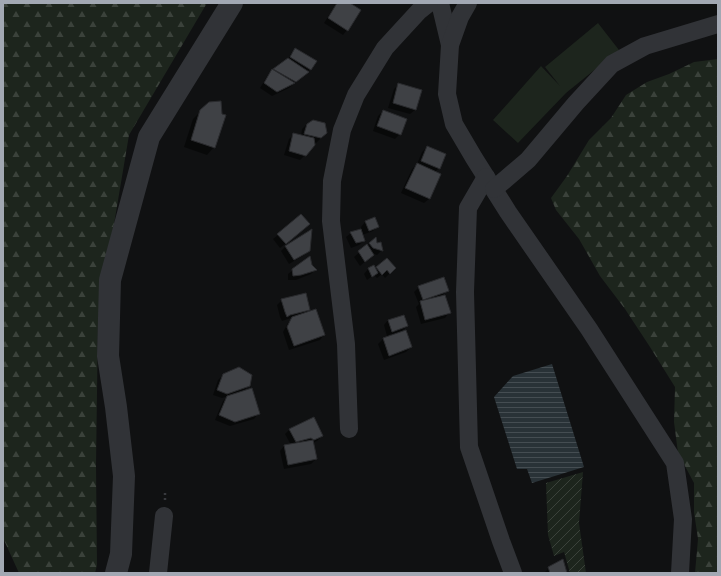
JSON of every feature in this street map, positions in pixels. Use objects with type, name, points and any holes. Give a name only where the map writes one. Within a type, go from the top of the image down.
[{"type":"street","points":[[116,573],[121,554],[124,476],[108,356],[110,280],[149,137],[232,3]]},
{"type":"street","points":[[349,429],[346,344],[331,221],[332,181],[342,130],[356,94],[385,48],[419,11],[429,3]]},
{"type":"street","points":[[440,3],[450,45]]},
{"type":"street","points":[[468,3],[460,17],[450,45],[447,94],[454,124],[490,183],[588,329],[675,463],[683,519],[680,573]]},
{"type":"street","points":[[513,573],[469,448],[465,292],[468,208],[490,183],[528,160],[576,103],[612,64],[645,46],[718,24]]},
{"type":"street","points":[[158,573],[164,516]]},
{"type":"green space","points":[[3,3],[207,3],[129,135],[98,319],[96,465],[97,565],[95,573],[19,573],[3,538]]},
{"type":"green space","points":[[598,23],[619,50],[566,93],[518,143],[493,120],[541,66],[560,86],[545,67]]},
{"type":"green space","points":[[718,59],[718,573],[695,573],[698,539],[694,512],[694,483],[678,453],[674,422],[675,387],[625,309],[600,276],[579,239],[556,210],[551,198],[567,176],[589,140],[611,118],[626,95],[647,82],[669,74],[694,62]]},
{"type":"green space","points":[[583,472],[579,523],[586,573],[570,573],[564,552],[554,556],[548,535],[546,483]]},
{"type":"shaded area","points":[[552,364],[584,467],[532,483],[527,469],[517,469],[494,397],[513,376]]},
{"type":"building","points":[[337,3],[350,3],[361,10],[348,31],[328,18]]},
{"type":"building","points":[[295,48],[317,61],[311,70],[290,57]]},
{"type":"building","points":[[288,58],[309,72],[296,82],[273,69]]},
{"type":"building","points":[[272,69],[295,83],[277,92],[264,83]]},
{"type":"building","points":[[398,83],[422,90],[416,110],[393,103]]},
{"type":"building","points":[[221,101],[222,114],[226,115],[215,148],[191,140],[200,110],[209,102]]},
{"type":"building","points":[[383,110],[407,119],[401,135],[377,126]]},
{"type":"building","points":[[313,120],[325,123],[327,133],[321,138],[304,134],[307,124]]},
{"type":"building","points":[[293,133],[314,138],[315,145],[306,156],[289,151]]},
{"type":"building","points":[[427,146],[446,154],[440,169],[421,161]]},
{"type":"building","points":[[417,163],[441,174],[430,199],[405,188]]},
{"type":"building","points":[[301,214],[310,224],[286,244],[277,234]]},
{"type":"building","points":[[375,217],[379,227],[369,231],[365,221]]},
{"type":"building","points":[[312,229],[310,251],[294,260],[285,246]]},
{"type":"building","points":[[361,229],[365,241],[356,243],[350,232]]},
{"type":"building","points":[[376,237],[377,243],[381,242],[383,251],[373,248],[369,243]]},
{"type":"building","points":[[367,244],[374,255],[365,262],[358,251]]},
{"type":"building","points":[[310,256],[312,265],[317,270],[293,276],[292,269]]},
{"type":"building","points":[[387,258],[396,268],[390,274],[387,270],[382,275],[376,267]]},
{"type":"building","points":[[374,265],[378,273],[372,277],[368,268]]},
{"type":"building","points":[[444,277],[449,291],[423,300],[418,286]]},
{"type":"building","points":[[306,293],[310,310],[287,317],[281,299]]},
{"type":"building","points":[[445,295],[451,313],[425,320],[420,301]]},
{"type":"building","points":[[316,309],[325,335],[294,346],[287,327],[292,317]]},
{"type":"building","points":[[404,315],[408,326],[392,332],[388,320]]},
{"type":"building","points":[[406,330],[412,347],[389,356],[383,338]]},
{"type":"building","points":[[239,367],[252,375],[250,386],[227,394],[217,390],[223,374]]},
{"type":"building","points":[[252,388],[260,414],[235,422],[219,415],[227,396]]},
{"type":"building","points":[[314,417],[323,436],[314,440],[311,438],[296,442],[289,429]]},
{"type":"building","points":[[313,440],[317,459],[288,465],[284,445]]},
{"type":"building","points":[[563,559],[567,573],[550,573],[548,567]]}]
